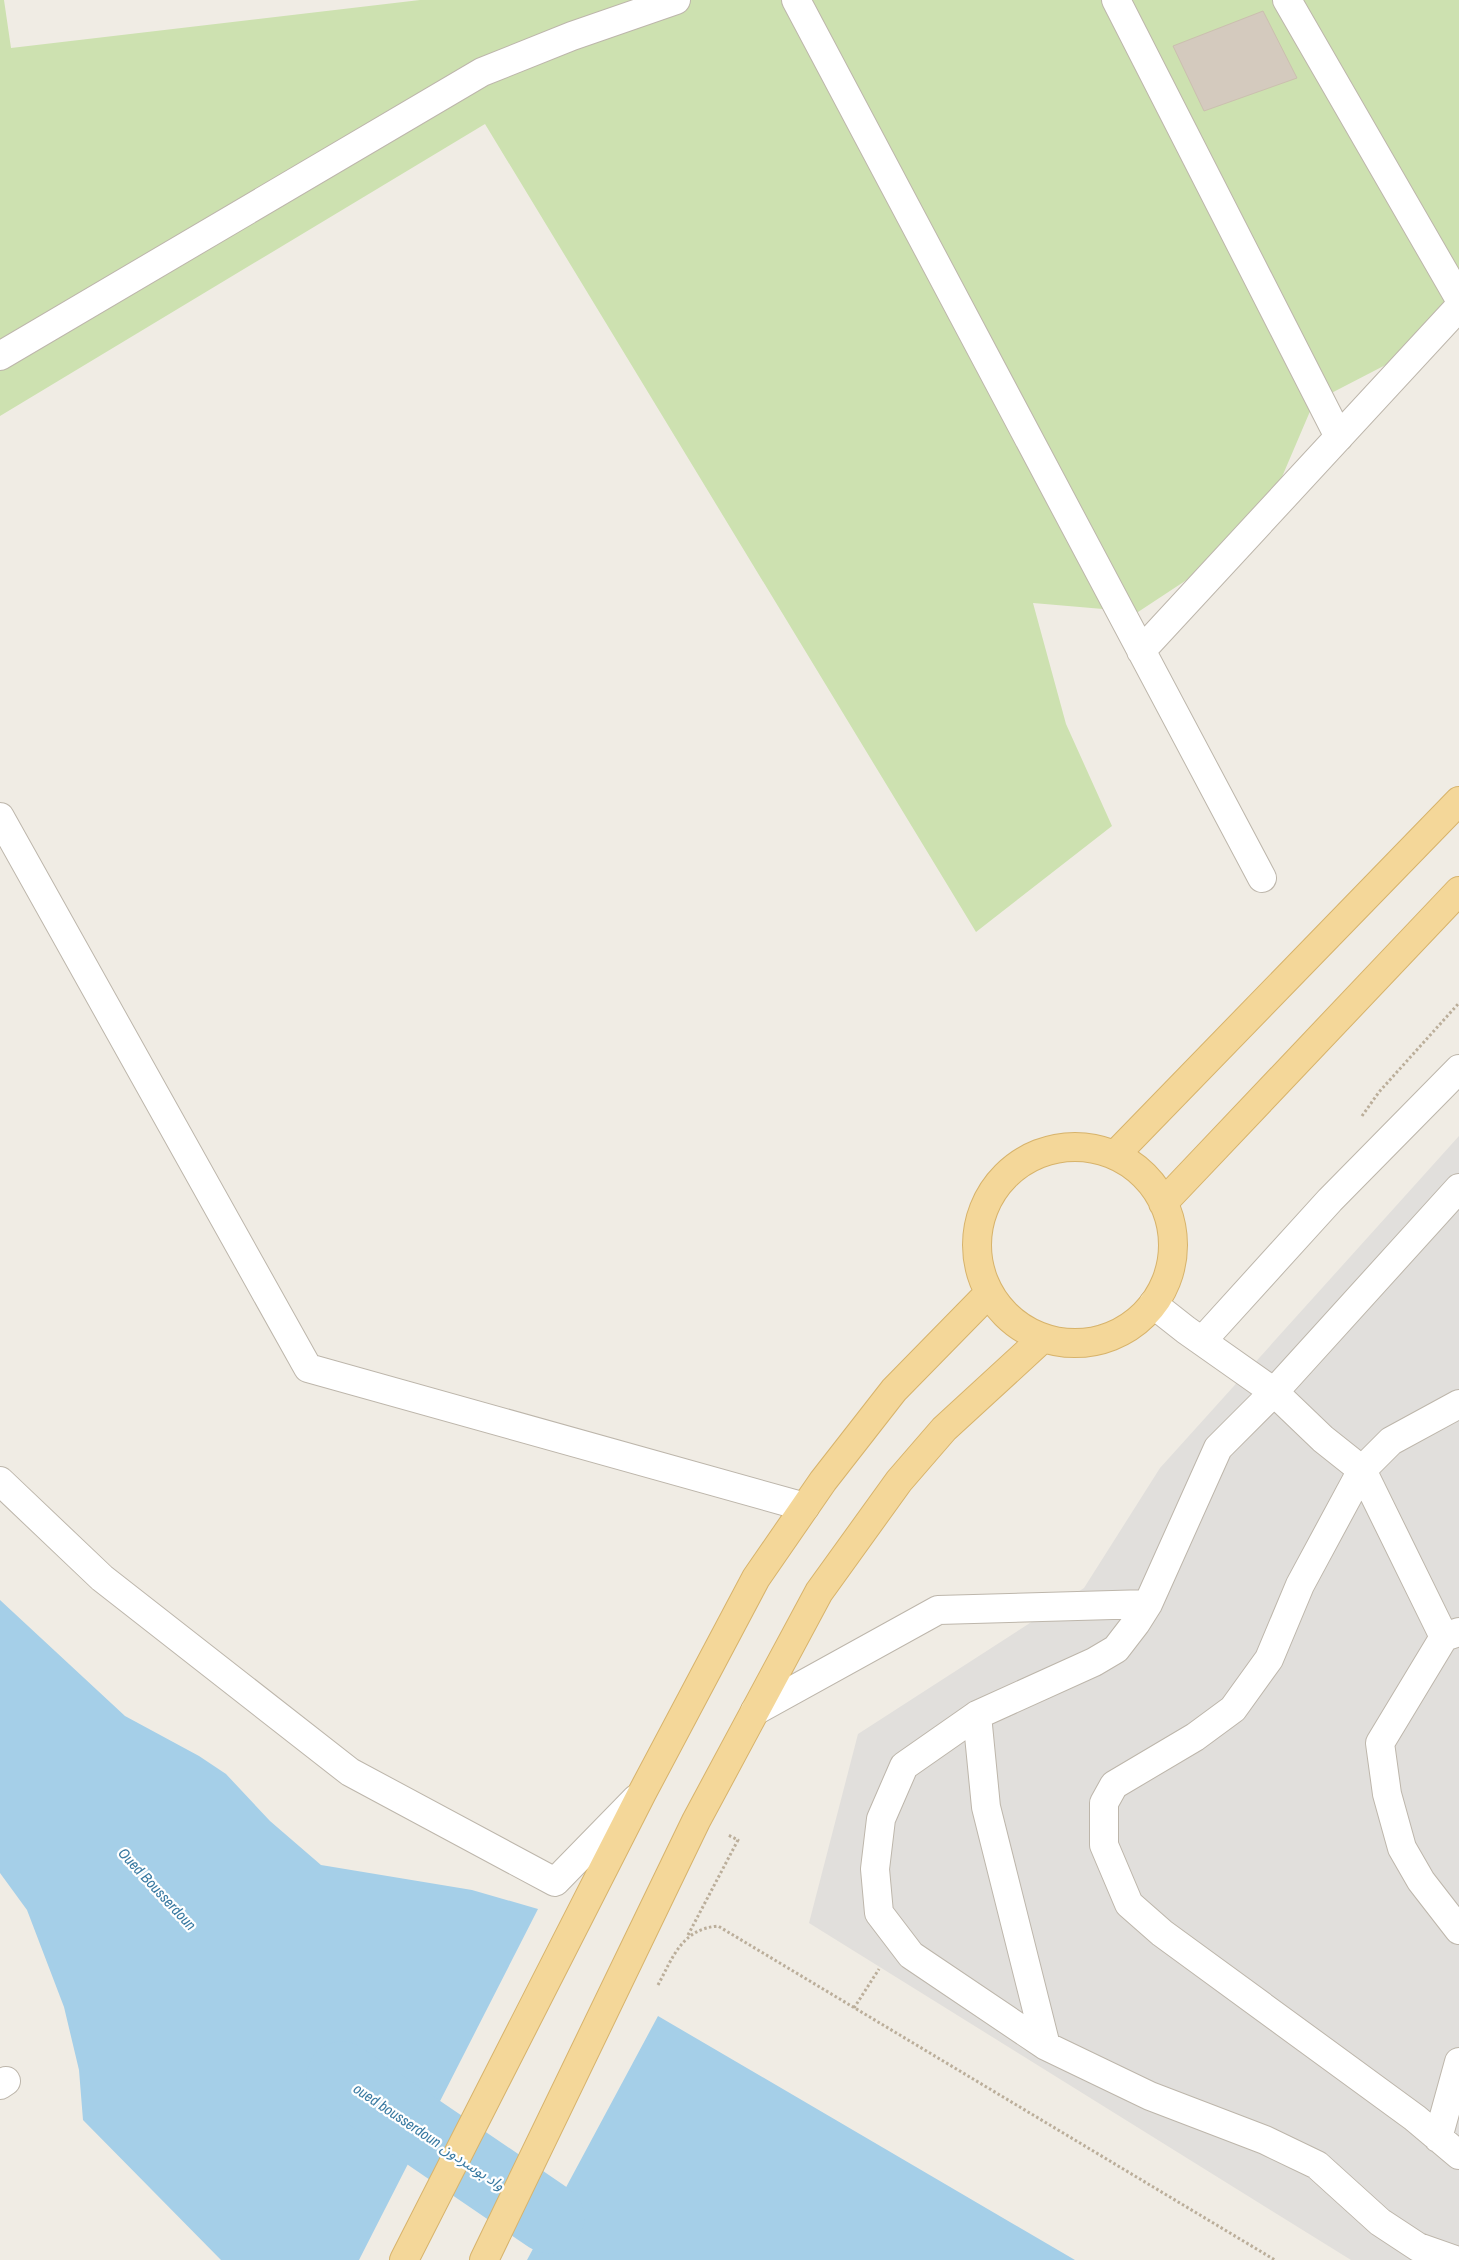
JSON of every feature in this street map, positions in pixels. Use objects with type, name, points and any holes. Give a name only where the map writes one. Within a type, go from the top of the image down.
[{"type":"main road","points":[[1116,1155],[1459,801]]},
{"type":"main road","points":[[1163,1203],[1459,891]]},
{"type":"main road","points":[[1082,1147],[1116,1155],[1132,1165],[1157,1189],[1163,1203],[1171,1221],[1174,1255],[1164,1289],[1142,1318],[1114,1337],[1075,1345],[1042,1338],[1010,1320],[989,1293],[978,1260],[981,1215],[991,1195],[1013,1169],[1043,1152],[1082,1147]]},
{"type":"main road","points":[[404,2260],[642,1793],[756,1578],[806,1506],[894,1390],[989,1293]]},
{"type":"main road","points":[[484,2260],[696,1821],[819,1592],[899,1481],[944,1429],[1042,1338]]},
{"type":"street","points":[[0,356],[482,72],[572,36],[676,0]]},
{"type":"street","points":[[796,0],[1262,878]]},
{"type":"street","points":[[1116,0],[1339,437]]},
{"type":"street","points":[[1286,0],[1459,298]]},
{"type":"street","points":[[1141,651],[1459,307]]},
{"type":"street","points":[[0,817],[308,1368],[806,1506]]},
{"type":"street","points":[[1202,1341],[1330,1200],[1459,1068]]},
{"type":"street","points":[[1455,2260],[1418,2247],[1380,2222],[1317,2165],[1265,2140],[1150,2096],[1046,2046],[911,1955],[879,1913],[874,1869],[881,1819],[904,1766],[977,1715],[1094,1662],[1116,1649],[1148,1604],[1218,1448],[1274,1392],[1459,1188]]},
{"type":"street","points":[[1153,1304],[1274,1392],[1323,1439],[1362,1470],[1451,1635],[1380,1743],[1387,1794],[1402,1848],[1421,1881],[1459,1930]]},
{"type":"street","points":[[1459,1404],[1391,1441],[1362,1470],[1300,1585],[1269,1660],[1233,1709],[1195,1737],[1114,1784],[1104,1803],[1104,1845],[1129,1904],[1162,1933],[1415,2118],[1459,2155]]},
{"type":"street","points":[[0,1481],[102,1578],[350,1772],[556,1882],[642,1793]]},
{"type":"street","points":[[755,1711],[938,1610],[1148,1604]]},
{"type":"street","points":[[977,1715],[986,1807],[1046,2046]]},
{"type":"street","points":[[1438,2138],[1459,2062]]},
{"type":"path","points":[[677,1949],[686,1938],[738,1840],[696,1821]]},
{"type":"path","points":[[686,1938],[698,1930],[718,1926],[1275,2260]]},
{"type":"path","points":[[854,2008],[898,1939]]},
{"type":"green space","points":[[0,0],[4,0],[11,48],[420,0],[1459,0],[1459,327],[1314,402],[1258,533],[1138,612],[1033,603],[1066,724],[1112,826],[976,932],[485,124],[0,416]]},
{"type":"shaded area","points":[[1459,1136],[1459,2260],[1351,2260],[809,1923],[858,1734],[1084,1588],[1160,1468]]},
{"type":"water","name":"Oued Bousserdoun","points":[[0,1600],[125,1716],[199,1756],[226,1774],[270,1821],[321,1865],[472,1890],[538,1909],[359,2260],[221,2260],[83,2120],[79,2070],[64,2007],[27,1910],[0,1873]]},
{"type":"water","points":[[658,2016],[1075,2260],[527,2260]]},
{"type":"building","points":[[1263,11],[1297,78],[1204,111],[1173,46]]},
{"type":"waterway","name":"oued bousserdoun واد بوسردون","points":[[342,2077],[549,2218]]}]
